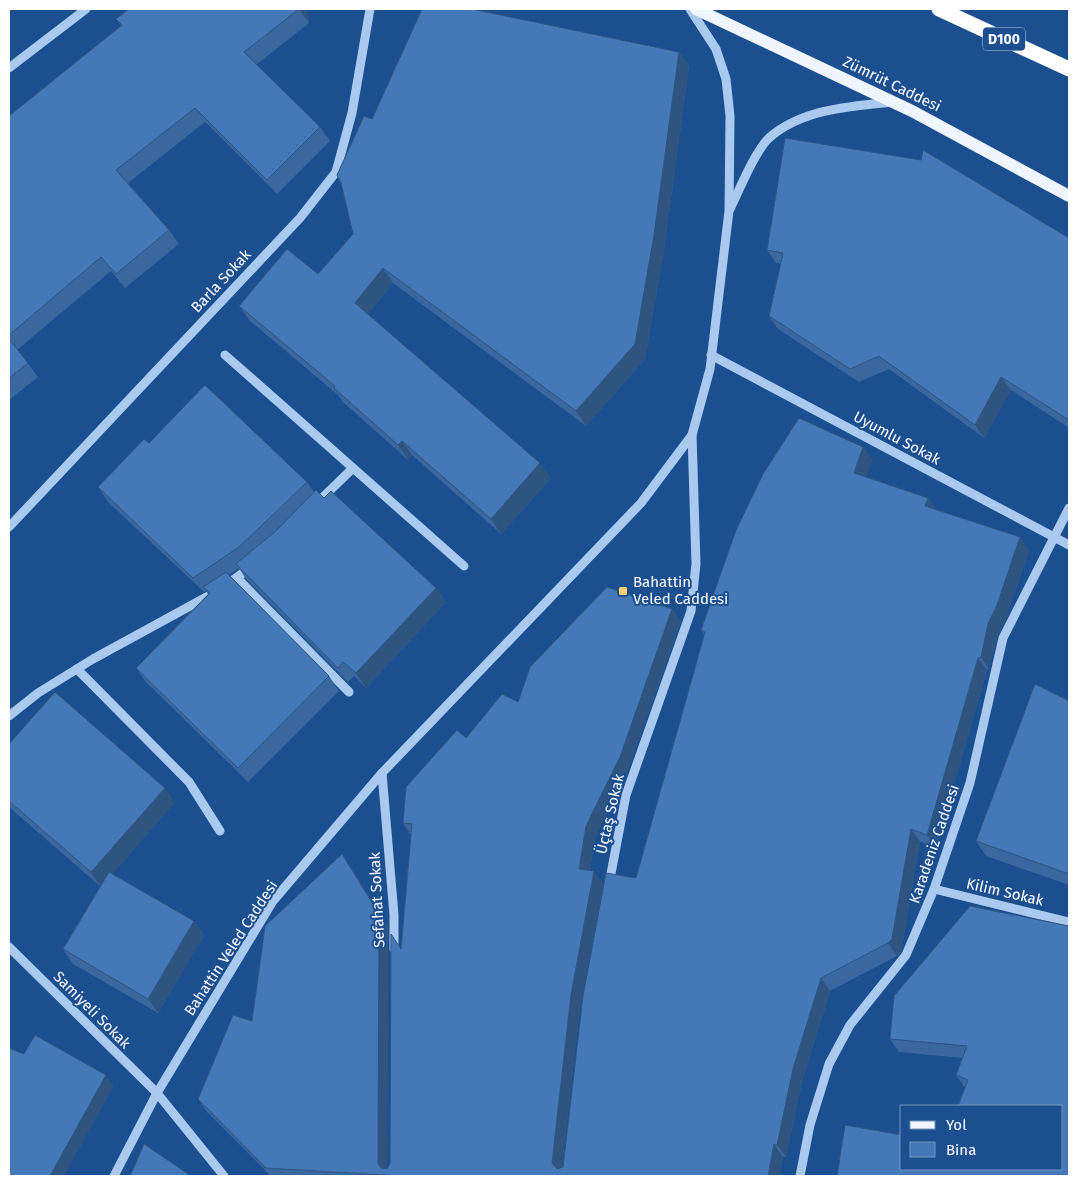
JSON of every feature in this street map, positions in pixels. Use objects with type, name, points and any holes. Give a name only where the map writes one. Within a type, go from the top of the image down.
[{"type":"highway","name":"D100","points":[[940,9],[1069,69]]},
{"type":"main road","name":"Zümrüt Caddesi","points":[[696,9],[894,102],[1069,196]]},
{"type":"street","points":[[9,68],[86,9]]},
{"type":"street","name":"Barla Sokak","points":[[9,527],[300,218],[336,172],[352,113],[370,9]]},
{"type":"street","points":[[690,9],[716,49],[726,79],[730,116],[729,211]]},
{"type":"street","points":[[729,211],[753,162],[768,139],[793,123],[828,110],[894,102]]},
{"type":"street","name":"Bahattin Veled Caddesi","points":[[114,1176],[156,1093],[273,901],[382,773],[641,504],[692,435],[712,356],[729,211]]},
{"type":"street","points":[[225,355],[464,566]]},
{"type":"street","name":"Uyumlu Sokak","points":[[712,356],[1069,545]]},
{"type":"street","name":"Üçtaş Sokak","points":[[608,892],[626,795],[691,611],[696,564],[692,435]]},
{"type":"street","points":[[312,509],[353,468]]},
{"type":"street","name":"Karadeniz Caddesi","points":[[800,1176],[810,1125],[828,1064],[850,1025],[906,955],[934,889],[970,783],[1003,638],[1069,508]]},
{"type":"street","points":[[9,716],[77,669],[150,627],[195,605],[236,578],[256,562]]},
{"type":"street","points":[[236,578],[349,692]]},
{"type":"street","points":[[77,669],[189,782],[220,831]]},
{"type":"street","name":"Sefahat Sokak","points":[[382,773],[394,915],[394,963]]},
{"type":"street","name":"Kilim Sokak","points":[[934,889],[1069,922]]},
{"type":"street","name":"Samiyeli Sokak","points":[[9,946],[156,1093]]},
{"type":"street","points":[[156,1093],[224,1176]]},
{"type":"building","points":[[129,9],[299,9],[244,52],[320,127],[267,180],[195,108],[116,170],[169,230],[116,274],[101,257],[9,335],[9,116],[122,25],[116,19]]},
{"type":"building","points":[[422,9],[472,9],[679,52],[654,235],[635,344],[576,411],[383,268],[355,303],[540,463],[491,519],[402,441],[398,445],[334,388],[335,386],[239,306],[287,249],[318,274],[353,234],[341,183],[337,175],[364,116],[372,119]]},
{"type":"building","points":[[785,138],[921,160],[923,150],[1069,238],[1069,420],[1001,377],[975,425],[879,356],[850,369],[769,316],[783,253],[767,250]]},
{"type":"building","points":[[9,339],[28,363],[9,378]]},
{"type":"building","points":[[205,385],[307,482],[239,547],[193,578],[98,487],[144,439],[149,443]]},
{"type":"building","points":[[799,418],[863,447],[854,473],[928,498],[925,506],[1020,537],[997,605],[988,624],[981,657],[978,658],[927,835],[911,829],[892,939],[888,943],[821,978],[793,1069],[777,1145],[774,1144],[768,1176],[399,1176],[266,1168],[198,1099],[233,1015],[252,1021],[265,926],[342,854],[379,914],[378,1163],[381,1168],[387,1169],[390,1163],[391,934],[401,949],[412,824],[403,823],[406,787],[457,730],[466,738],[502,694],[518,702],[530,667],[607,587],[672,609],[620,757],[586,826],[579,869],[594,871],[571,995],[552,1163],[557,1169],[563,1167],[583,996],[606,873],[636,878],[705,632],[701,630],[736,530],[763,474]]},
{"type":"building","points":[[316,490],[324,498],[331,491],[436,588],[356,673],[343,662],[338,668],[236,564],[277,530]]},
{"type":"building","points":[[226,572],[329,676],[238,768],[136,668],[210,593],[203,587]]},
{"type":"building","points":[[1035,684],[1069,701],[1069,874],[976,841]]},
{"type":"building","points":[[55,692],[165,788],[91,872],[9,801],[9,744]]},
{"type":"building","points":[[109,872],[194,921],[148,999],[63,949]]},
{"type":"building","points":[[970,906],[1069,926],[1069,1176],[837,1176],[845,1125],[900,1135],[900,1170],[1063,1170],[1063,1105],[958,1105],[968,1080],[956,1075],[967,1046],[890,1039],[894,996]]},
{"type":"building","points":[[35,1035],[106,1075],[50,1176],[9,1176],[9,1048],[24,1054]]},
{"type":"building","points":[[144,1144],[191,1176],[130,1176]]},
{"type":"place","name":"Bahattin Veled Caddesi","points":[[623,591]]}]
